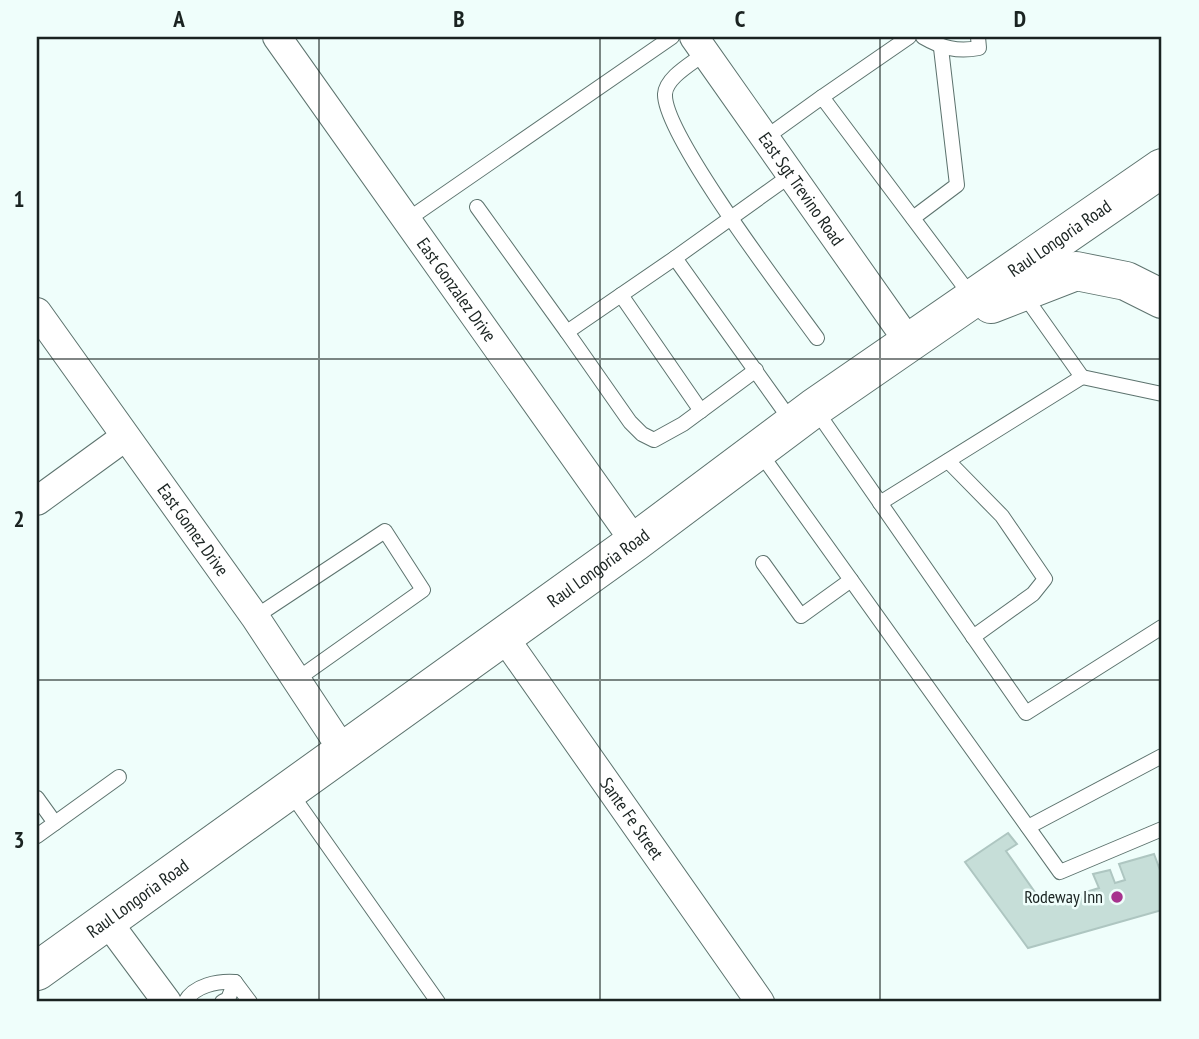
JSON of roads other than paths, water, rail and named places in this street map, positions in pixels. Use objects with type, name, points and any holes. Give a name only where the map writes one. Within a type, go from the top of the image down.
[{"type":"main road","name":"Raul Longoria Road","points":[[37,971],[504,637],[757,449],[919,334],[1162,168]]},
{"type":"main road","points":[[919,334],[1076,271],[1126,281],[1162,299]]},
{"type":"street","name":"East Gonzalez Drive","points":[[277,37],[635,542]]},
{"type":"street","name":"East Sgt Trevino Road","points":[[699,45],[791,175],[919,334]]},
{"type":"street","name":"East Gomez Drive","points":[[37,312],[255,617],[344,752]]},
{"type":"street","points":[[37,501],[125,437]]},
{"type":"street","name":"Sante Fe Street","points":[[504,637],[760,1002]]},
{"type":"street","points":[[107,921],[167,1002]]},
{"type":"lane","points":[[407,220],[672,37]]},
{"type":"lane","points":[[765,138],[909,37]]},
{"type":"lane","points":[[923,37],[941,48],[962,51],[979,48],[978,37]]},
{"type":"lane","points":[[699,45],[670,81],[665,91],[666,104],[685,143],[731,218],[817,338]]},
{"type":"lane","points":[[913,218],[957,186],[941,48]]},
{"type":"lane","points":[[822,97],[973,298]]},
{"type":"lane","points":[[567,332],[791,175]]},
{"type":"lane","points":[[477,207],[629,422],[642,434],[654,440],[662,438],[756,370]]},
{"type":"lane","points":[[675,258],[756,370],[804,416],[880,503],[1026,713],[1162,628]]},
{"type":"lane","points":[[1022,291],[1082,377],[1162,394]]},
{"type":"lane","points":[[621,295],[701,411]]},
{"type":"lane","points":[[880,503],[1082,377]]},
{"type":"lane","points":[[757,449],[1060,872],[1162,829]]},
{"type":"lane","points":[[948,461],[1002,516],[1045,579],[1032,594],[973,637]]},
{"type":"lane","points":[[255,617],[385,530],[423,590],[296,680]]},
{"type":"lane","points":[[763,563],[801,616],[851,580]]},
{"type":"lane","points":[[1028,827],[1162,756]]},
{"type":"lane","points":[[37,836],[119,777]]},
{"type":"lane","points":[[289,791],[438,1002]]},
{"type":"lane","points":[[37,798],[55,823]]},
{"type":"lane","points":[[186,1002],[188,997],[215,981],[235,982]]},
{"type":"lane","points":[[222,1002],[228,999],[235,982]]},
{"type":"lane","points":[[235,982],[250,1002]]},
{"type":"place","name":"Rodeway Inn","points":[[1117,897]]}]
